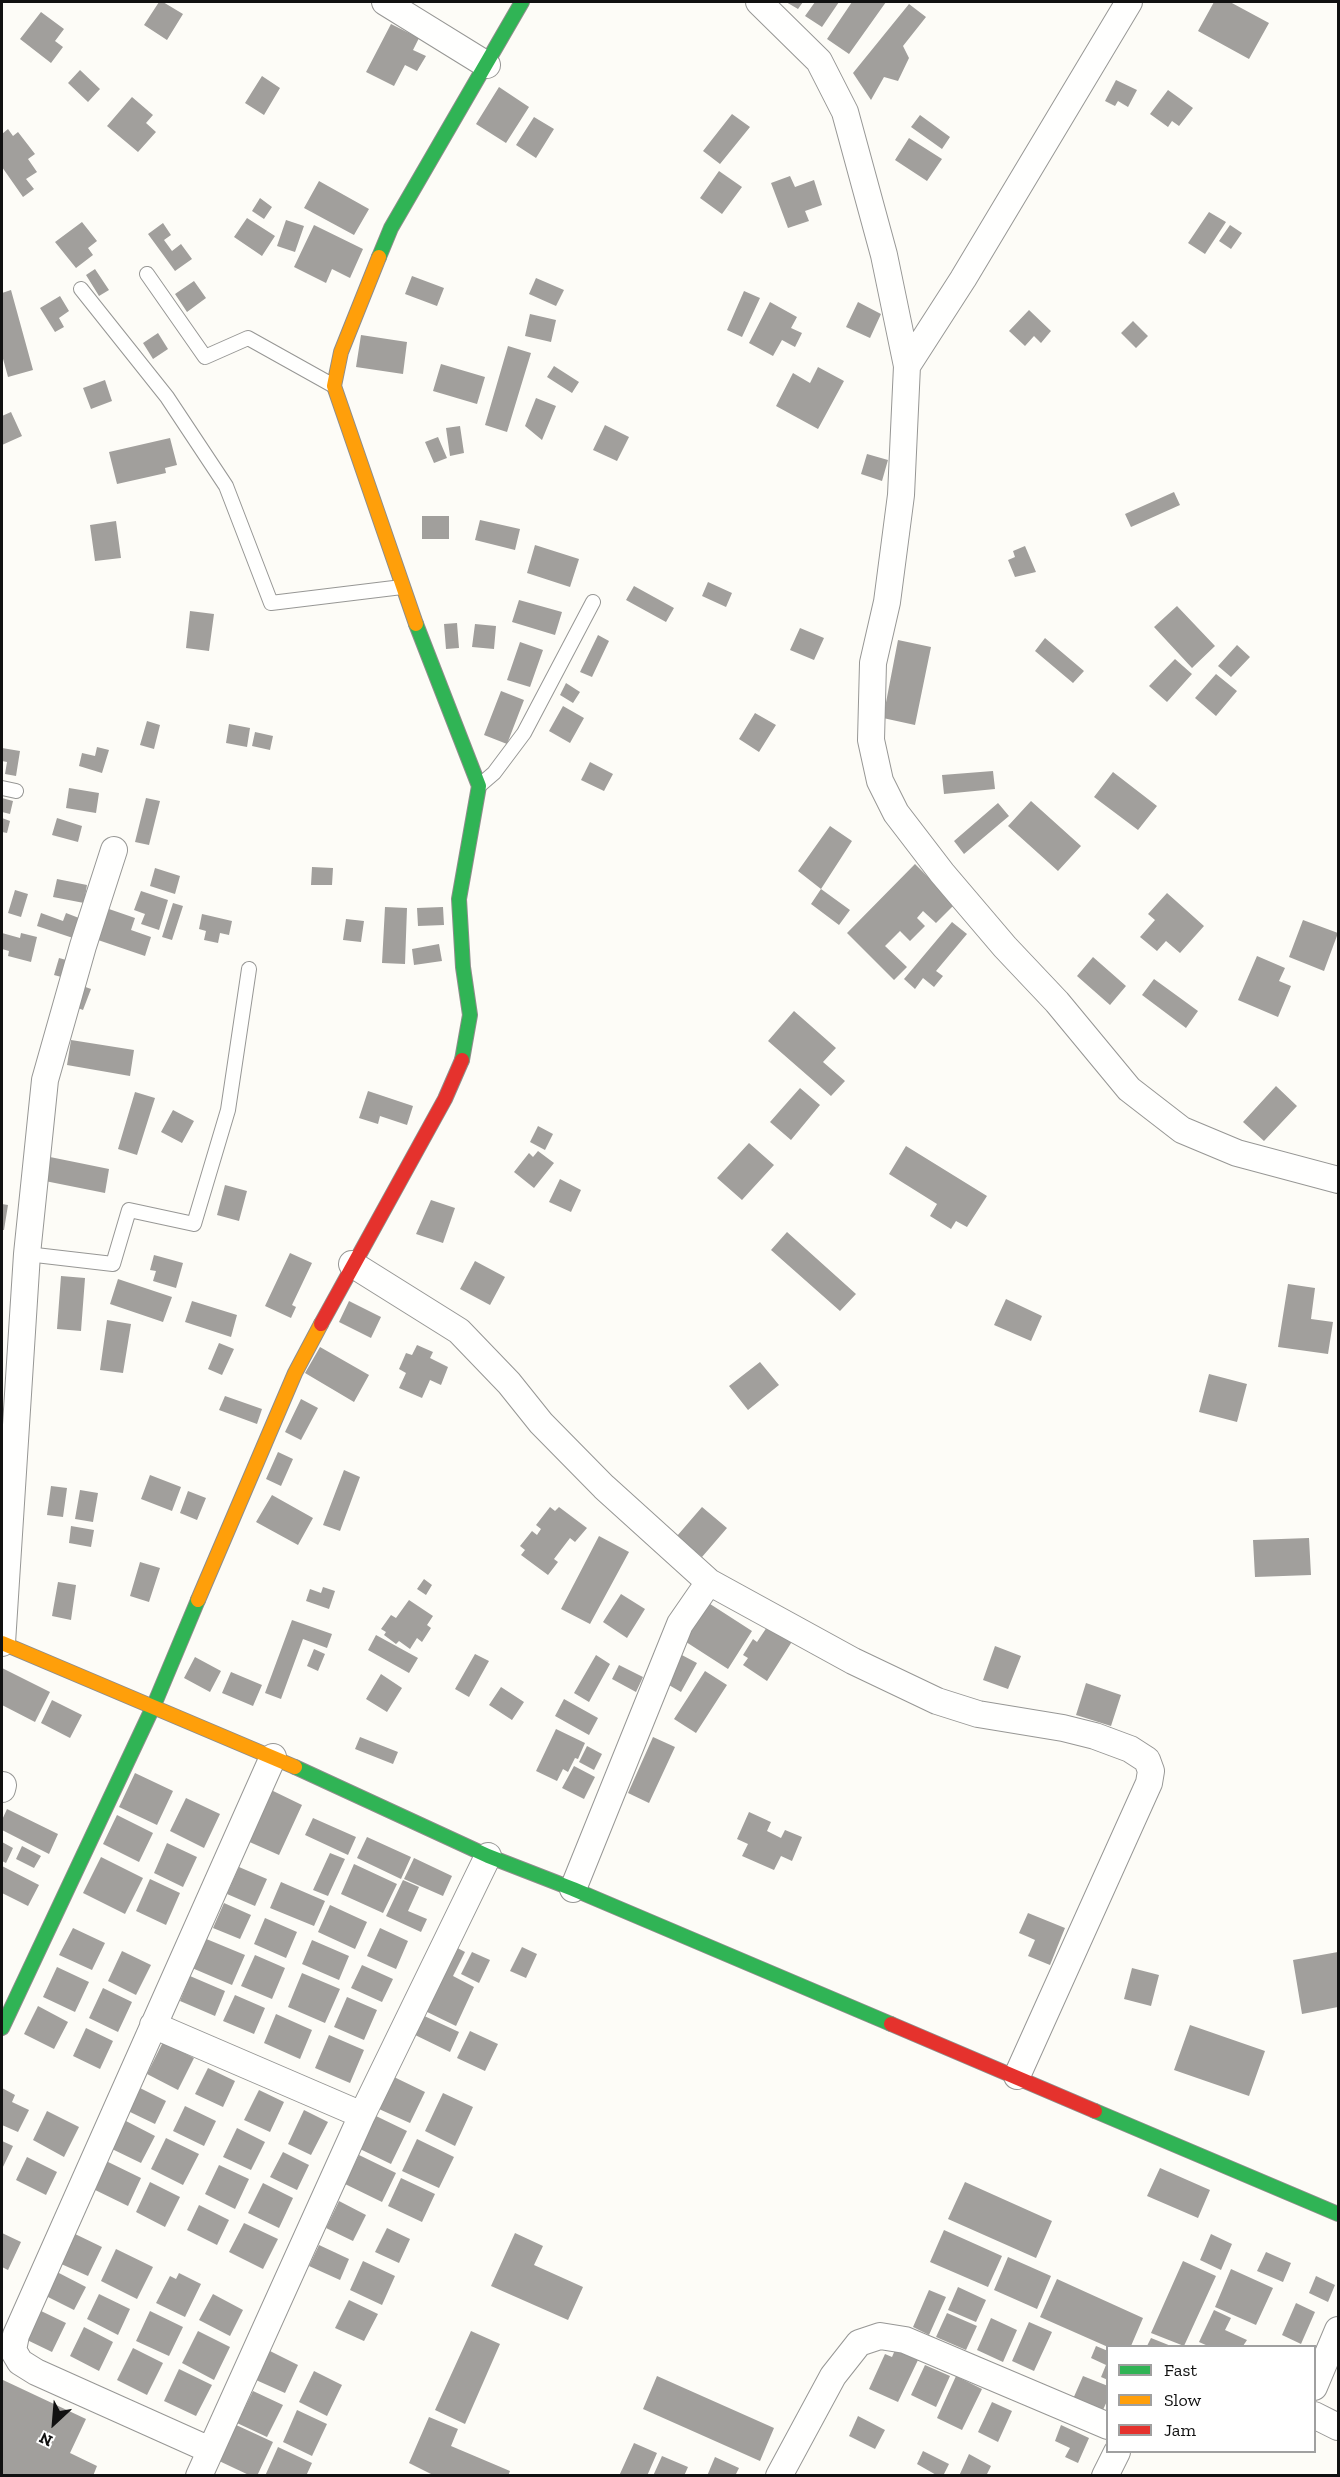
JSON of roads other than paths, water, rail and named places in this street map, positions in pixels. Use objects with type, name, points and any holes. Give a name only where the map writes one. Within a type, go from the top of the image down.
[{"type":"street","points":[[386,2],[487,65]]},
{"type":"street","points":[[2,2028],[154,1705],[295,1373],[352,1264],[445,1099],[462,1061],[470,1015],[463,967],[459,899],[478,786],[402,587],[334,386],[341,352],[391,228],[522,2]]},
{"type":"street","points":[[759,2],[819,61],[844,112],[884,255],[907,366],[901,495],[887,602],[873,663],[871,740],[880,781],[896,813],[942,873],[1005,947],[1057,1002],[1129,1089],[1182,1130],[1237,1153],[1338,1180]]},
{"type":"street","points":[[907,366],[992,231],[1129,2]]},
{"type":"street","points":[[114,850],[82,946],[45,1080],[27,1254],[2,1643],[273,1757],[488,1856],[573,1889],[1017,2076],[1338,2214]]},
{"type":"street","points":[[352,1264],[459,1331],[509,1383],[541,1423],[604,1487],[709,1582],[853,1660],[937,1701],[978,1714],[1095,1736],[1130,1749],[1147,1760],[1151,1771],[1149,1784],[1017,2076]]},
{"type":"street","points":[[573,1889],[680,1624],[709,1582]]},
{"type":"street","points":[[210,2450],[36,2372],[20,2362],[13,2350],[16,2335],[273,1757]]},
{"type":"street","points":[[199,2475],[362,2115],[488,1856]]},
{"type":"street","points":[[153,2025],[362,2115]]},
{"type":"street","points":[[1316,2383],[1338,2330]]},
{"type":"street","points":[[779,2475],[833,2376],[859,2343],[880,2336],[905,2340],[1106,2426]]},
{"type":"street","points":[[1316,2416],[1338,2427]]},
{"type":"street","points":[[1105,2475],[1116,2453]]},
{"type":"lane","points":[[147,274],[205,357],[248,338],[334,386]]},
{"type":"lane","points":[[81,289],[167,397],[226,486],[271,603],[402,587]]},
{"type":"lane","points":[[478,786],[494,773],[524,733],[593,602]]},
{"type":"lane","points":[[2,788],[16,791]]},
{"type":"lane","points":[[27,1254],[113,1264],[129,1210],[194,1224],[228,1110],[249,969]]}]
